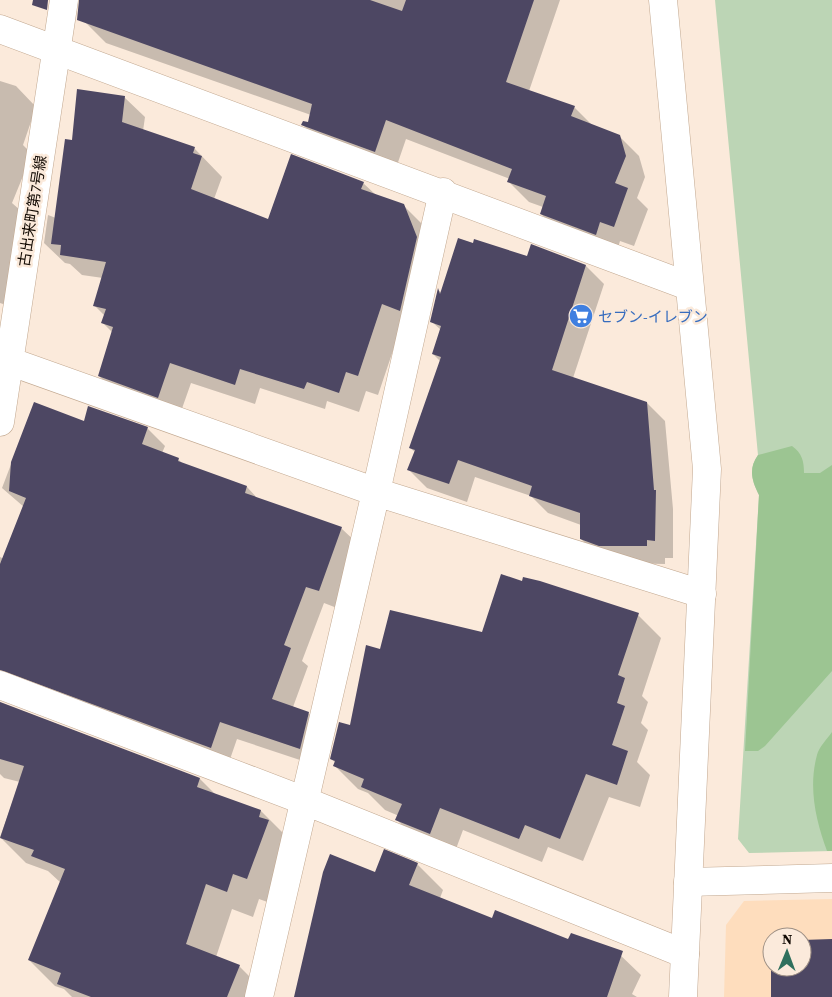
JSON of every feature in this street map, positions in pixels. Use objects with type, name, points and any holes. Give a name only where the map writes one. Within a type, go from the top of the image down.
[{"type":"street","name":"古出来町第7号線","points":[[0,422],[4,360],[64,0]]},
{"type":"street","points":[[663,0],[706,469],[683,997]]},
{"type":"street","points":[[0,29],[443,192],[688,286]]},
{"type":"street","points":[[259,997],[376,492],[443,192]]},
{"type":"street","points":[[4,360],[376,492],[702,594]]},
{"type":"street","points":[[0,684],[305,801],[685,954]]},
{"type":"street","points":[[688,882],[832,878]]},
{"type":"shaded area","points":[[832,899],[832,997],[724,997],[726,925],[744,901]]},
{"type":"green space","points":[[715,0],[832,0],[832,851],[749,853],[738,839],[759,495],[754,485],[752,470],[758,455]]},
{"type":"green space","points":[[792,446],[802,458],[804,473],[820,473],[832,465],[832,671],[765,746],[758,751],[745,751],[759,495],[754,485],[752,470],[758,455]]},
{"type":"green space","points":[[832,732],[832,851],[827,851],[814,804],[813,780],[818,752]]},
{"type":"building","points":[[33,0],[48,0],[47,10],[32,5]]},
{"type":"building","points":[[79,0],[370,0],[402,11],[406,0],[534,0],[506,82],[575,106],[571,116],[620,135],[626,156],[615,183],[628,188],[614,227],[600,222],[596,235],[540,214],[546,196],[507,182],[512,169],[386,120],[375,152],[301,125],[303,121],[308,122],[312,104],[77,20]]},
{"type":"building","points":[[77,89],[125,96],[122,122],[195,147],[193,153],[202,156],[191,189],[268,219],[291,154],[364,182],[361,189],[404,204],[417,237],[400,311],[382,304],[358,376],[346,372],[339,393],[307,382],[304,389],[240,369],[235,385],[170,363],[158,398],[98,376],[113,327],[101,323],[106,309],[93,306],[106,262],[60,255],[61,245],[51,244],[65,139],[72,140]]},
{"type":"building","points":[[458,238],[473,243],[474,239],[527,256],[531,244],[586,265],[552,370],[647,402],[654,490],[656,490],[655,541],[647,540],[647,546],[599,546],[580,539],[580,513],[529,496],[532,486],[458,460],[449,484],[407,470],[415,450],[409,448],[441,357],[432,354],[441,326],[430,322],[438,288],[440,294]]},
{"type":"building","points":[[34,402],[84,421],[88,406],[148,427],[142,444],[179,458],[178,461],[247,486],[245,493],[342,527],[319,591],[306,587],[284,645],[291,648],[272,699],[309,712],[300,749],[220,722],[211,748],[0,670],[0,564],[26,498],[9,491],[11,462]]},
{"type":"building","points":[[501,574],[522,581],[523,577],[540,581],[639,613],[618,675],[625,678],[617,703],[625,706],[612,745],[628,751],[617,785],[586,774],[560,839],[525,825],[519,839],[440,808],[430,834],[395,820],[402,804],[361,787],[364,779],[333,766],[335,761],[330,759],[339,722],[350,725],[366,645],[380,649],[390,610],[482,632]]},
{"type":"building","points":[[0,702],[200,778],[197,787],[261,810],[259,817],[269,820],[247,879],[233,874],[227,892],[206,884],[186,944],[240,965],[227,997],[91,997],[57,984],[61,973],[28,960],[65,869],[31,856],[34,850],[0,838],[24,766],[0,759]]},
{"type":"building","points":[[384,849],[418,863],[409,885],[492,918],[495,910],[568,939],[571,933],[623,951],[607,997],[294,997],[323,872],[330,854],[375,872]]},
{"type":"building","points":[[832,939],[832,997],[771,997],[771,977],[812,977],[812,940]]},
{"type":"place","name":"セブン-イレブン","points":[[581,316]]}]
